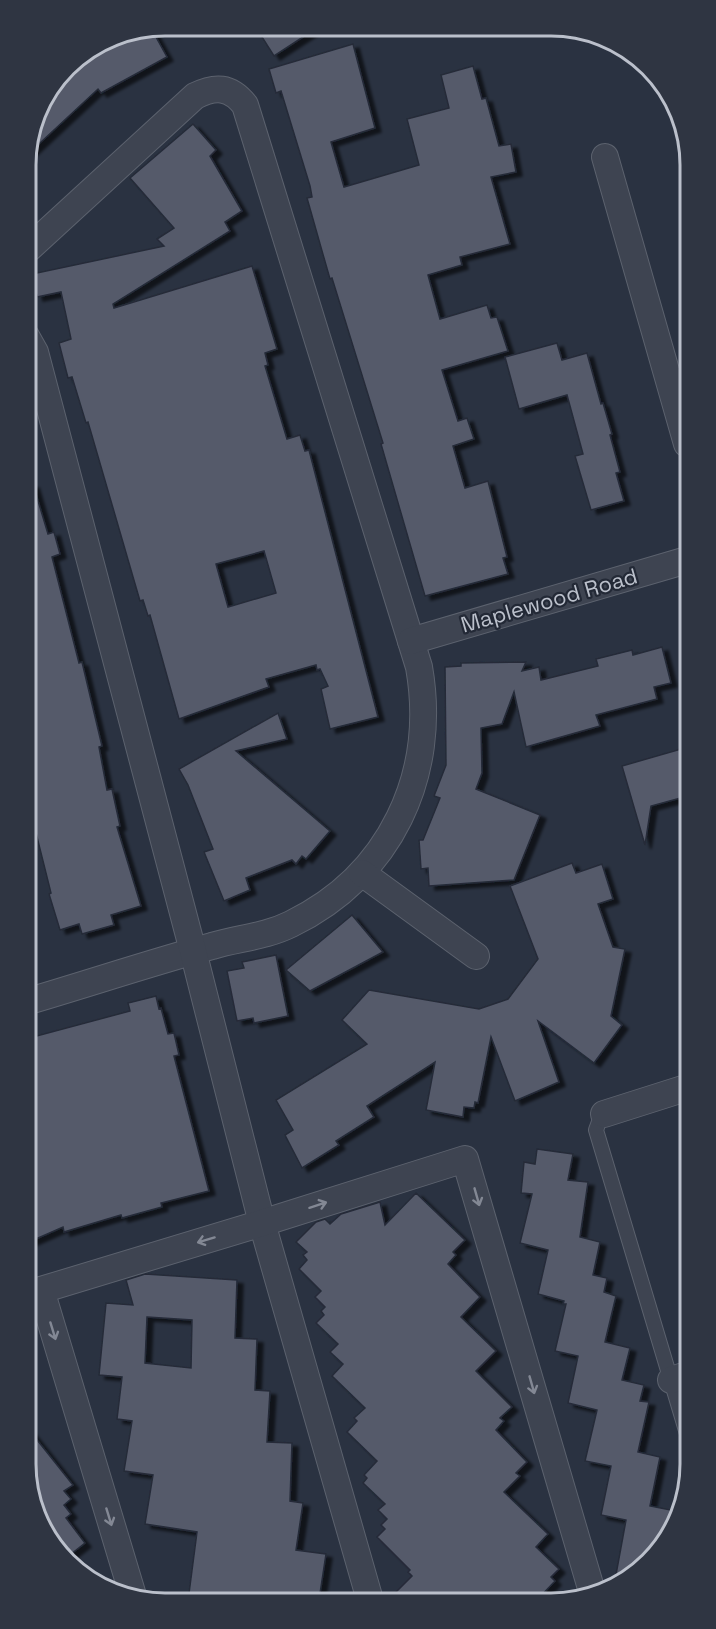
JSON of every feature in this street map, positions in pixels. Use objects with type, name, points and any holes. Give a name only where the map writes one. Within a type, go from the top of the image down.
[{"type":"street","points":[[36,242],[195,96],[208,90],[223,89],[237,96],[244,105],[411,641],[422,687],[424,726],[419,764],[408,801],[388,840],[362,873],[327,904],[290,925],[253,938],[214,945],[36,999]]},
{"type":"street","points":[[605,157],[680,420]]},
{"type":"street","points":[[36,356],[193,951],[262,1223],[367,1593]]},
{"type":"street","name":"Maplewood Road","points":[[411,641],[680,562]]},
{"type":"street","points":[[362,873],[476,956]]},
{"type":"street","points":[[604,1114],[680,1091]]},
{"type":"street","points":[[131,1588],[41,1290],[465,1159],[591,1587]]},
{"type":"lane","points":[[604,1114],[596,1130],[680,1377]]},
{"type":"building","points":[[155,36],[167,57],[101,93],[98,89],[37,145],[40,131],[53,100],[80,68],[108,49],[140,38]]},
{"type":"building","points":[[261,36],[305,36],[274,56]]},
{"type":"building","points":[[353,44],[375,128],[331,142],[344,187],[419,165],[407,119],[449,108],[441,75],[473,66],[482,99],[486,98],[499,146],[511,144],[516,172],[491,177],[510,244],[460,257],[462,265],[428,275],[440,319],[487,305],[491,318],[497,317],[508,351],[442,370],[458,421],[467,418],[474,439],[453,446],[465,488],[488,481],[507,557],[503,558],[508,574],[425,596],[381,444],[383,443],[332,278],[330,279],[307,198],[312,197],[310,186],[281,91],[276,93],[269,69]]},
{"type":"building","points":[[193,124],[216,150],[210,156],[242,211],[225,222],[230,231],[113,304],[114,308],[252,266],[277,349],[265,353],[268,365],[265,366],[287,439],[300,435],[305,451],[309,450],[378,717],[330,729],[321,689],[328,686],[316,665],[266,679],[269,687],[179,719],[150,615],[148,616],[143,600],[140,601],[88,422],[86,423],[72,377],[68,378],[59,343],[71,339],[61,292],[37,297],[36,292],[36,273],[164,246],[157,239],[174,228],[130,178]],"holes":[[[264,551],[276,593],[228,607],[216,564]]]},
{"type":"building","points":[[557,343],[562,360],[587,353],[612,434],[610,435],[620,472],[616,473],[624,501],[591,510],[575,456],[583,454],[567,395],[519,409],[505,357]]},
{"type":"building","points":[[36,494],[48,534],[54,532],[60,554],[52,557],[79,663],[82,662],[102,746],[99,747],[107,790],[112,789],[120,826],[117,827],[141,906],[111,915],[114,925],[82,934],[79,924],[60,930],[49,894],[51,893],[36,833]]},
{"type":"building","points":[[662,647],[671,683],[654,687],[657,699],[596,715],[600,726],[526,747],[514,692],[502,724],[481,728],[482,773],[476,789],[540,815],[514,880],[429,886],[428,868],[421,869],[419,840],[423,840],[440,798],[434,796],[446,765],[445,667],[461,666],[461,663],[526,662],[522,671],[539,667],[541,680],[598,666],[596,659],[632,650],[633,655]]},
{"type":"building","points":[[278,713],[287,739],[236,751],[330,831],[306,859],[302,856],[296,864],[292,860],[246,878],[250,890],[224,901],[204,852],[213,849],[188,785],[179,769]]},
{"type":"building","points":[[680,749],[680,798],[651,806],[645,845],[622,766]]},
{"type":"building","points":[[572,863],[576,873],[602,864],[613,899],[598,904],[613,947],[625,949],[611,1016],[622,1025],[594,1063],[538,1021],[559,1082],[515,1101],[491,1037],[478,1103],[475,1102],[474,1108],[464,1107],[463,1117],[426,1110],[435,1062],[367,1106],[374,1117],[336,1141],[339,1145],[302,1168],[285,1135],[293,1130],[276,1100],[367,1044],[342,1020],[369,990],[479,1009],[508,999],[538,959],[510,886]]},
{"type":"building","points":[[352,915],[383,952],[310,991],[286,970]]},
{"type":"building","points":[[276,955],[288,1016],[254,1023],[253,1018],[237,1021],[227,971],[244,968],[242,962]]},
{"type":"building","points":[[156,996],[168,1034],[174,1033],[179,1055],[174,1056],[209,1191],[161,1203],[162,1207],[122,1218],[121,1215],[64,1232],[63,1227],[36,1239],[36,1036],[130,1011],[128,1003]]},
{"type":"building","points":[[537,1149],[573,1154],[568,1180],[588,1182],[580,1237],[600,1242],[593,1275],[607,1278],[604,1292],[616,1296],[605,1342],[630,1348],[622,1380],[644,1385],[640,1401],[649,1402],[638,1452],[660,1457],[650,1506],[671,1510],[653,1543],[630,1566],[616,1576],[626,1520],[601,1515],[611,1466],[585,1461],[597,1410],[568,1403],[578,1356],[555,1351],[566,1304],[563,1304],[564,1301],[538,1294],[548,1250],[520,1243],[532,1194],[521,1193],[524,1162],[535,1164]]},
{"type":"building","points":[[416,1193],[465,1240],[453,1252],[456,1255],[448,1264],[480,1297],[461,1317],[496,1351],[476,1371],[512,1407],[500,1418],[504,1421],[496,1430],[527,1462],[516,1473],[520,1476],[504,1492],[548,1534],[536,1547],[559,1569],[551,1577],[555,1581],[544,1593],[395,1593],[412,1576],[408,1572],[410,1570],[377,1537],[385,1529],[381,1525],[387,1519],[378,1510],[385,1504],[363,1483],[367,1478],[364,1475],[377,1461],[347,1432],[357,1421],[354,1418],[365,1408],[332,1376],[343,1364],[330,1352],[338,1344],[316,1323],[324,1315],[321,1311],[325,1307],[315,1297],[321,1291],[299,1269],[307,1260],[303,1255],[307,1252],[296,1242],[316,1222],[325,1219],[330,1224],[341,1214],[380,1202],[385,1225]]},
{"type":"building","points":[[145,1274],[237,1280],[235,1338],[257,1339],[255,1390],[270,1391],[267,1442],[292,1443],[290,1501],[303,1503],[296,1550],[326,1554],[320,1593],[189,1593],[197,1532],[145,1524],[153,1475],[124,1471],[132,1421],[117,1419],[122,1377],[99,1375],[106,1303],[133,1305],[126,1280]],"holes":[[[147,1317],[192,1320],[191,1368],[145,1363]]]},
{"type":"building","points":[[36,1439],[73,1485],[64,1491],[71,1499],[64,1505],[71,1514],[66,1518],[85,1543],[72,1553],[53,1529],[40,1498],[37,1481]]}]
